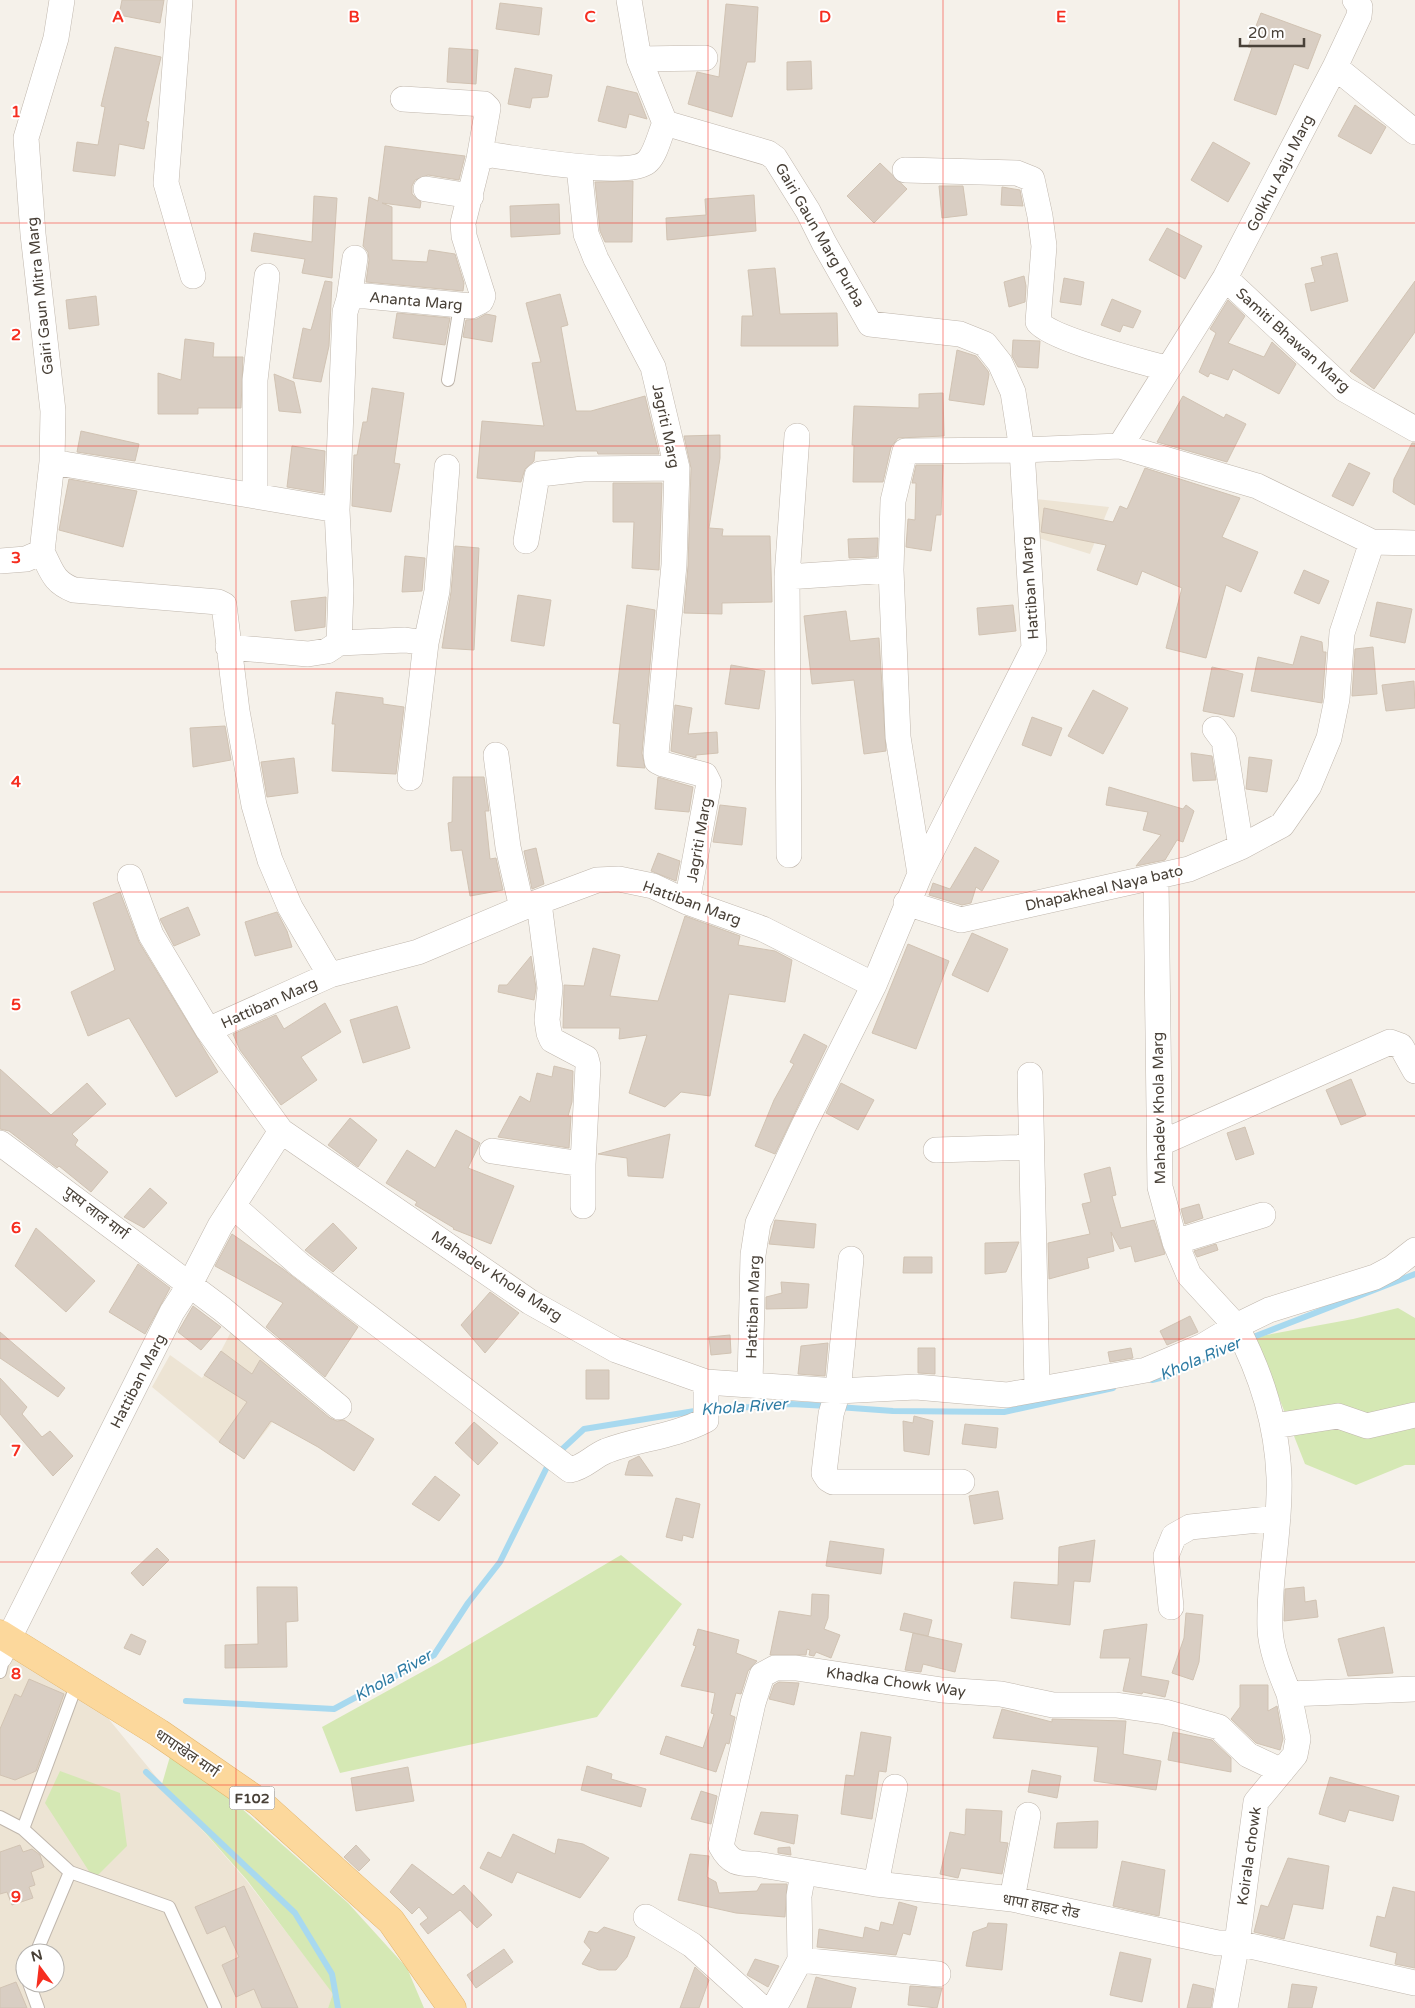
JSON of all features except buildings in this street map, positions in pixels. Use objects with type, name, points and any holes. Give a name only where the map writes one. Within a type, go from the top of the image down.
[{"type":"main road","name":"धापाखेल मार्ग","points":[[2,1643],[77,1684],[159,1733],[259,1802],[391,1921],[452,2008]]},
{"type":"street","name":"Gairi Gaun Mitra Marg","points":[[42,552],[52,462],[53,411],[33,234],[26,138],[56,38],[62,0]]},
{"type":"street","points":[[180,0],[166,183],[193,276]]},
{"type":"street","points":[[479,159],[490,155],[579,167],[638,168],[649,161],[665,123],[639,59],[630,0]]},
{"type":"street","name":"Golkhu Aaju Marg","points":[[1225,278],[1335,68],[1359,16],[1360,7],[1355,0]]},
{"type":"street","points":[[639,59],[705,58]]},
{"type":"street","points":[[1335,68],[1415,132]]},
{"type":"street","name":"Ananta Marg","points":[[339,643],[340,590],[337,510],[345,312],[349,299],[356,296],[366,296],[460,306],[476,304],[483,296],[463,229],[488,116],[488,108],[484,104],[403,99]]},
{"type":"street","name":"Gairi Gaun Marg Purba","points":[[665,123],[768,153],[775,158],[808,211],[870,324],[960,334],[985,344],[1000,363],[1014,392],[1022,450]]},
{"type":"street","name":"Jagriti Marg","points":[[579,167],[586,234],[596,259],[653,367],[677,468],[674,566],[662,673],[657,760],[663,764],[705,775],[709,782],[688,902]]},
{"type":"street","points":[[904,170],[1017,173],[1032,180],[1044,246],[1038,322],[1043,328],[1065,337],[1168,369]]},
{"type":"street","points":[[426,189],[471,196]]},
{"type":"street","points":[[349,299],[355,258]]},
{"type":"street","points":[[255,496],[255,380],[267,276]]},
{"type":"street","points":[[1120,446],[1225,278]]},
{"type":"street","name":"Samiti Bhawan Marg","points":[[1225,278],[1344,390],[1415,430]]},
{"type":"street","points":[[789,855],[787,577],[797,436]]},
{"type":"street","points":[[920,874],[898,738],[891,570],[893,501],[905,451],[1022,450],[1120,446],[1257,486],[1372,542],[1415,543]]},
{"type":"street","name":"Hattiban Marg","points":[[750,1385],[753,1255],[758,1223],[802,1127],[874,985],[906,903],[1034,648],[1022,450]]},
{"type":"street","points":[[52,462],[337,510]]},
{"type":"street","points":[[410,778],[426,643],[437,591],[447,466]]},
{"type":"street","points":[[526,541],[537,476],[540,474],[583,469],[677,468]]},
{"type":"street","name":"Dhapakheal Naya bato","points":[[906,903],[961,920],[1156,878],[1189,869],[1241,847],[1282,825],[1309,786],[1329,738],[1337,699],[1342,633],[1372,542]]},
{"type":"street","points":[[0,562],[26,559],[42,552],[54,578],[62,585],[74,590],[218,602],[224,605],[236,711],[254,805],[270,860],[290,906],[330,975]]},
{"type":"street","points":[[787,577],[891,570]]},
{"type":"street","points":[[228,647],[308,654],[327,651],[339,643],[405,640],[426,643]]},
{"type":"street","points":[[1215,729],[1224,741],[1241,847]]},
{"type":"street","points":[[496,755],[508,847],[530,906],[550,988],[546,1020],[549,1033],[552,1040],[586,1058],[588,1066],[582,1164],[584,1206]]},
{"type":"street","points":[[130,878],[151,935],[208,1030]]},
{"type":"street","name":"Mahadev Khola Marg","points":[[281,1131],[530,1302],[706,1401],[750,1385],[835,1402],[916,1387],[1007,1395],[1037,1388],[1112,1378],[1146,1370],[1239,1331],[1189,1275],[1175,1242],[1160,1187],[1156,878]]},
{"type":"street","name":"Hattiban Marg","points":[[2,1643],[172,1312],[189,1286],[220,1226],[281,1131],[208,1030],[330,975],[418,952],[597,880],[619,879],[652,886],[688,902],[763,929],[874,985]]},
{"type":"street","points":[[1160,1143],[1390,1042],[1400,1046],[1415,1071]]},
{"type":"street","points":[[1030,1075],[1037,1388]]},
{"type":"street","name":"पुस्प लाल मार्ग","points":[[0,1143],[128,1236],[189,1286],[222,1309],[339,1407]]},
{"type":"street","points":[[936,1150],[1031,1147]]},
{"type":"street","points":[[492,1151],[582,1164]]},
{"type":"street","points":[[233,1206],[300,1266],[570,1470],[582,1468],[594,1458],[608,1451],[676,1434],[706,1401]]},
{"type":"street","points":[[1175,1242],[1263,1215]]},
{"type":"street","points":[[1239,1331],[1269,1310],[1375,1277],[1392,1268],[1415,1250]]},
{"type":"street","points":[[851,1259],[835,1402],[824,1473],[833,1482],[962,1482]]},
{"type":"street","name":"Koirala chowk","points":[[1225,2008],[1237,1943],[1256,1802],[1295,1755],[1298,1739],[1289,1694],[1279,1670],[1270,1630],[1279,1479],[1274,1426],[1253,1364],[1239,1331]]},
{"type":"street","points":[[1274,1426],[1338,1416],[1367,1426],[1415,1415]]},
{"type":"street","points":[[1171,1607],[1166,1556],[1174,1536],[1190,1527],[1278,1518]]},
{"type":"street","name":"Khadka Chowk Way","points":[[804,1873],[756,1864],[738,1864],[730,1861],[721,1846],[753,1703],[762,1675],[775,1668],[805,1670],[942,1690],[1001,1694],[1053,1705],[1116,1705],[1165,1712],[1219,1727],[1248,1755],[1282,1770]]},
{"type":"street","points":[[1289,1694],[1415,1689]]},
{"type":"street","points":[[876,1884],[895,1787]]},
{"type":"street","points":[[1012,1899],[1028,1814]]},
{"type":"street","points":[[774,2008],[800,1960],[799,1896],[804,1873]]},
{"type":"street","name":"धापा हाइट रोड","points":[[804,1873],[876,1884],[1012,1899],[1218,1943],[1237,1943],[1415,1983]]},
{"type":"street","points":[[646,1918],[692,1945],[762,2008]]},
{"type":"street","points":[[800,1960],[938,1974]]},
{"type":"lane","points":[[448,380],[460,306]]},
{"type":"lane","points":[[0,1672],[2,1643]]},
{"type":"lane","points":[[24,1829],[77,1684]]},
{"type":"lane","points":[[0,1817],[24,1829],[70,1872],[169,1906],[216,2008]]},
{"type":"lane","points":[[40,1943],[70,1872]]},
{"type":"lane","points":[[33,1993],[38,2008]]},
{"type":"shaded area","points":[[1036,499],[1109,507],[1090,554],[1035,537]]},
{"type":"shaded area","points":[[235,1324],[282,1373],[259,1409],[275,1419],[244,1459],[219,1442],[152,1387],[170,1355],[202,1378],[221,1351]]},
{"type":"shaded area","points":[[11,1647],[107,1717],[162,1784],[246,1880],[334,1994],[328,2008],[0,2008],[0,1667]]},
{"type":"green space","points":[[1398,1308],[1415,1318],[1415,1465],[1405,1465],[1356,1485],[1305,1464],[1255,1337],[1353,1319]]},
{"type":"green space","points":[[621,1555],[682,1604],[597,1717],[340,1773],[322,1727],[438,1663]]},
{"type":"green space","points":[[171,1753],[213,1783],[348,1903],[407,1968],[424,2008],[328,2008],[333,1994],[247,1880],[162,1784]]},
{"type":"green space","points":[[60,1771],[120,1793],[127,1846],[94,1879],[45,1803]]},
{"type":"waterway","name":"Khola River","points":[[1248,1339],[1415,1274]]},
{"type":"waterway","name":"Khola River","points":[[1152,1380],[1168,1376],[1239,1343]]},
{"type":"waterway","name":"Khola River","points":[[838,1407],[893,1411],[1004,1412],[1113,1388]]},
{"type":"waterway","name":"Khola River","points":[[711,1410],[791,1404],[828,1406]]},
{"type":"waterway","name":"Khola River","points":[[557,1454],[584,1429],[701,1410]]},
{"type":"waterway","name":"Khola River","points":[[186,1701],[334,1709],[434,1655],[468,1603],[500,1562],[550,1461]]},
{"type":"waterway","name":"Khola River","points":[[146,1772],[295,1913],[332,1974],[338,2008]]}]
